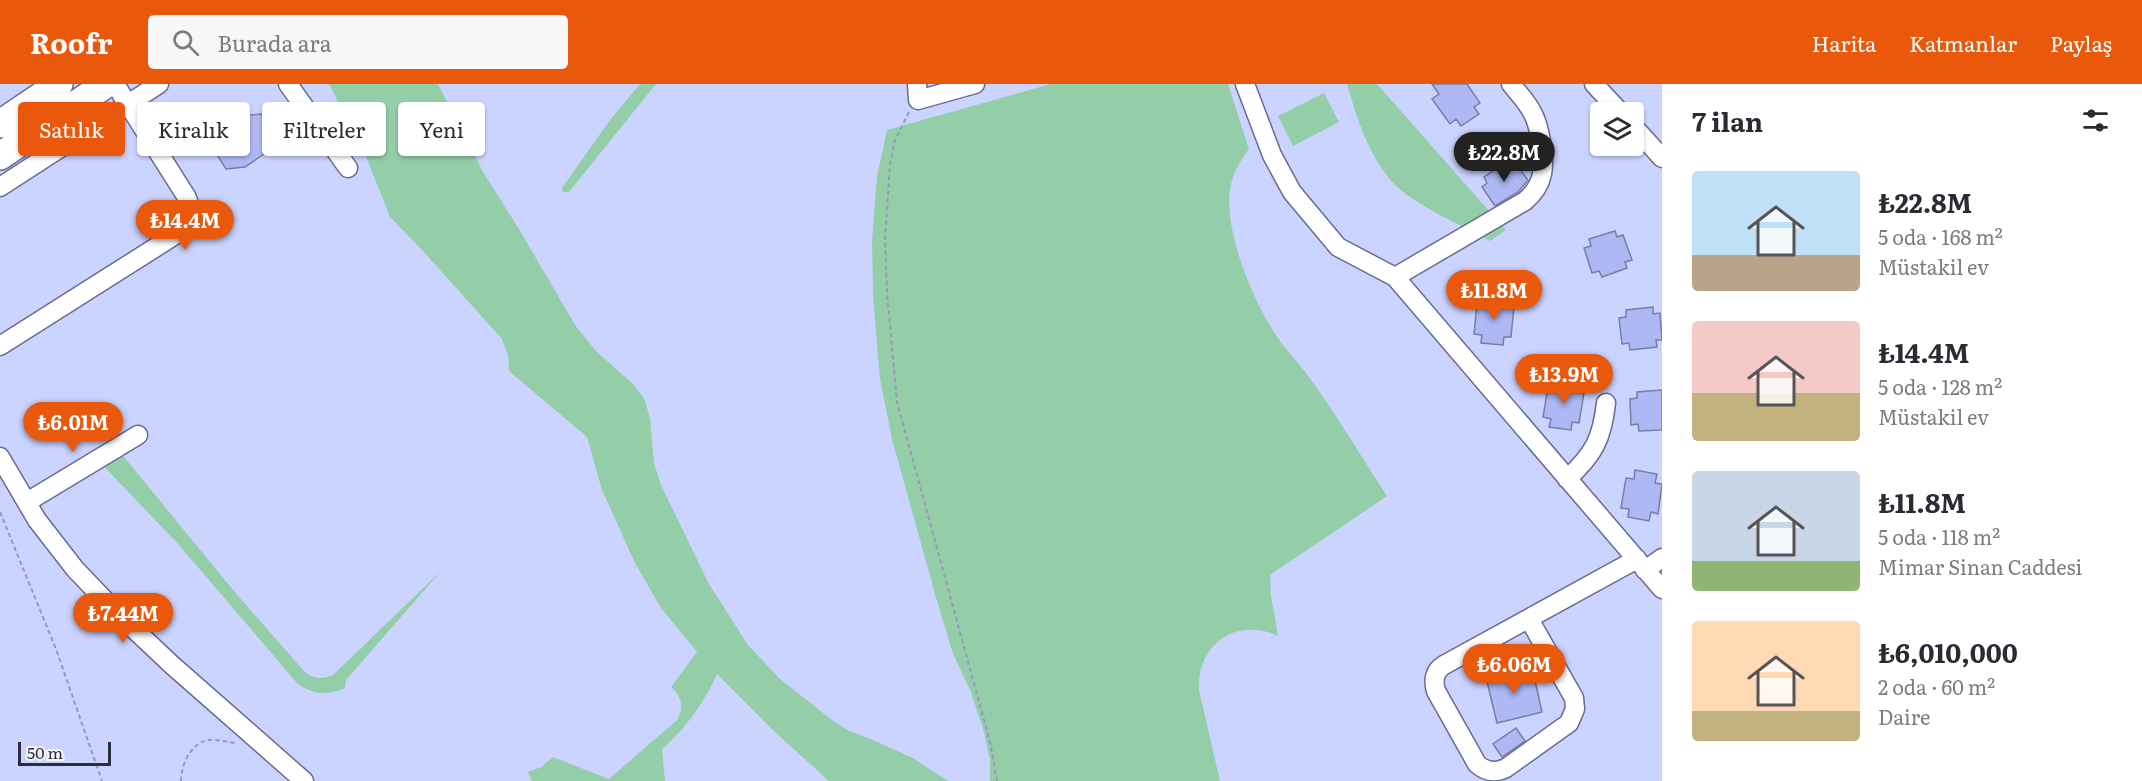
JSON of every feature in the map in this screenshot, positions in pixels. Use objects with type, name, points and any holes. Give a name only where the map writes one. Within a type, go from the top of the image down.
[{"type":"highway","points":[[0,124],[59,84]]},
{"type":"highway","points":[[0,156],[106,84]]},
{"type":"street","points":[[0,346],[186,226],[190,209],[186,196],[115,84]]},
{"type":"street","points":[[0,187],[159,84]]},
{"type":"street","points":[[288,84],[348,168]]},
{"type":"street","points":[[917,92],[975,84]]},
{"type":"street","points":[[1245,84],[1272,155],[1292,192],[1338,247],[1395,278],[1662,589]]},
{"type":"street","points":[[1395,278],[1525,201],[1536,190],[1544,167],[1538,124],[1525,100],[1511,84]]},
{"type":"street","points":[[1594,84],[1611,102]]},
{"type":"street","points":[[1644,138],[1662,158]]},
{"type":"street","points":[[1567,479],[1594,450],[1602,429],[1606,403]]},
{"type":"street","points":[[27,502],[138,435]]},
{"type":"street","points":[[0,457],[37,520],[75,569],[172,665],[304,781]]},
{"type":"street","points":[[1529,619],[1574,698],[1575,709],[1569,723],[1506,768],[1490,771],[1477,764],[1436,691],[1434,685],[1436,673],[1444,665],[1529,619],[1641,565],[1662,558]]},
{"type":"path","points":[[917,92],[895,140],[889,176],[886,275],[897,402],[990,742],[997,781]]},
{"type":"path","points":[[0,512],[57,650],[102,781]]},
{"type":"path","points":[[181,781],[185,760],[203,742],[214,740],[260,743]]},
{"type":"green space","points":[[329,84],[438,84],[447,102],[398,102],[398,156],[475,156],[575,325],[596,351],[634,385],[645,400],[650,419],[654,463],[661,485],[709,584],[748,645],[780,679],[832,720],[849,731],[913,758],[948,781],[829,781],[777,734],[717,674],[694,714],[662,749],[665,781],[532,781],[528,772],[541,767],[553,757],[609,779],[677,720],[681,711],[681,702],[678,694],[671,687],[697,652],[661,608],[635,563],[602,490],[587,437],[509,371],[508,355],[502,339],[390,217],[365,156],[386,156],[386,102],[338,102]]},
{"type":"green space","points":[[640,84],[656,84],[569,192],[563,192],[562,188],[610,120]]},
{"type":"green space","points":[[1051,84],[1228,84],[1249,149],[1232,179],[1229,208],[1243,269],[1270,326],[1327,403],[1387,496],[1270,575],[1278,636],[1248,630],[1234,633],[1222,639],[1205,659],[1200,674],[1199,690],[1220,781],[990,781],[990,760],[984,732],[971,692],[953,654],[892,439],[880,379],[873,296],[872,240],[877,177],[887,130]]},
{"type":"green space","points":[[1347,84],[1377,84],[1506,230],[1490,241],[1426,207],[1394,184],[1371,149]]},
{"type":"green space","points":[[1324,93],[1339,122],[1293,146],[1278,116]]},
{"type":"green space","points":[[111,441],[233,590],[303,670],[314,677],[325,678],[333,675],[441,571],[346,680],[345,688],[326,693],[308,690],[297,683],[178,544],[94,456]]},
{"type":"building","points":[[1432,84],[1467,84],[1480,103],[1474,107],[1479,114],[1461,126],[1456,119],[1450,124],[1432,99],[1439,94]]},
{"type":"building","points":[[250,115],[262,115],[262,155],[245,167],[226,169],[218,156],[250,156]]},
{"type":"building","points":[[1506,162],[1510,167],[1515,163],[1528,180],[1518,192],[1495,206],[1482,187],[1487,183],[1484,177]]},
{"type":"building","points":[[1615,231],[1617,237],[1623,235],[1632,260],[1625,262],[1627,268],[1602,277],[1599,271],[1592,273],[1584,248],[1591,246],[1589,239]]},
{"type":"building","points":[[1485,296],[1507,298],[1506,307],[1514,307],[1511,337],[1504,337],[1503,345],[1481,343],[1482,335],[1474,334],[1477,304],[1485,305]]},
{"type":"building","points":[[1653,307],[1653,314],[1660,313],[1662,340],[1656,340],[1657,347],[1630,350],[1629,343],[1622,344],[1619,318],[1626,317],[1626,310]]},
{"type":"building","points":[[1557,380],[1578,383],[1577,392],[1584,393],[1579,423],[1572,422],[1571,430],[1549,427],[1551,419],[1543,417],[1548,387],[1555,389]]},
{"type":"building","points":[[1662,390],[1662,430],[1639,431],[1638,424],[1631,425],[1630,399],[1637,398],[1637,392]]},
{"type":"building","points":[[1635,470],[1657,474],[1655,483],[1662,484],[1658,514],[1651,512],[1649,521],[1628,517],[1629,509],[1621,508],[1626,478],[1634,479]]},
{"type":"building","points":[[1532,667],[1542,712],[1497,723],[1486,677]]},
{"type":"building","points":[[1516,728],[1525,741],[1502,757],[1493,744]]}]
